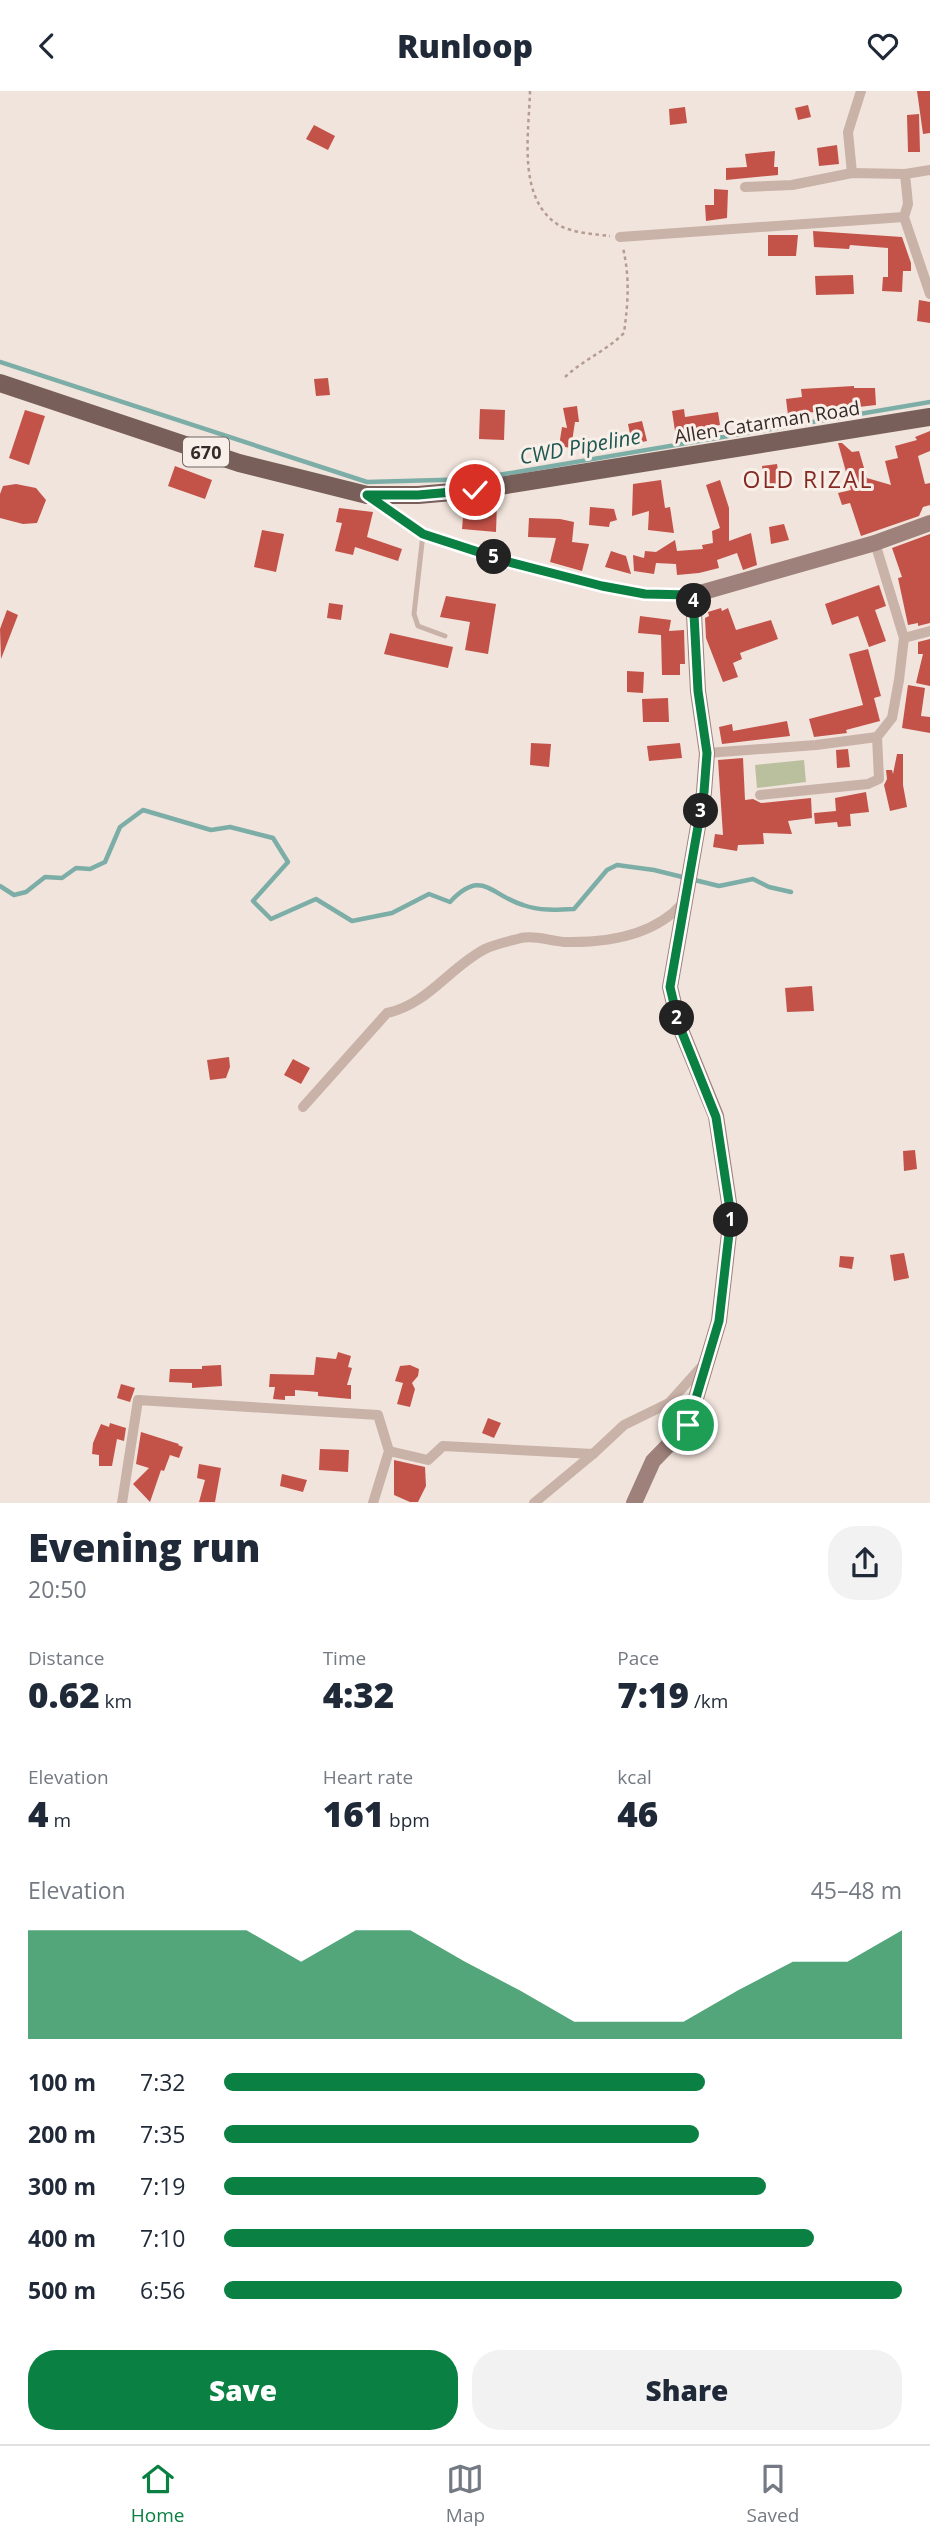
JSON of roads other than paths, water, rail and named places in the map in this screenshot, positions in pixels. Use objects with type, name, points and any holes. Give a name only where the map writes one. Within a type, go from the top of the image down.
[{"type":"main road","name":"Allen-Catarman Road","points":[[0,383],[239,463],[367,495],[418,495],[475,490],[930,417]]},
{"type":"street","points":[[852,173],[848,132],[861,91]]},
{"type":"street","points":[[745,187],[792,185],[852,173],[905,174],[930,170]]},
{"type":"street","points":[[905,174],[908,204],[904,217],[930,294]]},
{"type":"street","points":[[620,237],[904,217]]},
{"type":"street","points":[[367,495],[423,534],[509,562],[645,594],[693,595],[875,543],[930,523]]},
{"type":"street","points":[[760,795],[868,784],[879,779],[877,737],[892,717],[904,638],[875,543]]},
{"type":"street","points":[[634,1503],[653,1461],[688,1425],[719,1321],[731,1216],[716,1117],[673,1006],[670,987],[704,792],[707,753],[698,691],[693,595]]},
{"type":"street","points":[[904,638],[930,631]]},
{"type":"street","points":[[707,753],[816,745],[877,737]]},
{"type":"street","points":[[303,1107],[387,1013],[405,1009],[485,949],[525,937],[563,942],[611,940],[653,927],[674,913],[684,902]]},
{"type":"street","points":[[534,1503],[624,1425],[669,1403],[707,1361]]},
{"type":"street","points":[[122,1503],[138,1401],[378,1415],[390,1451],[373,1503]]},
{"type":"street","points":[[390,1451],[428,1460],[443,1446],[593,1454]]},
{"type":"lane","points":[[423,534],[414,614],[418,626],[445,636]]},
{"type":"waterway","name":"CWD Pipeline","points":[[0,362],[367,482],[475,479],[930,402]]},
{"type":"waterway","points":[[0,886],[14,895],[26,892],[45,877],[62,878],[76,868],[90,869],[105,862],[120,827],[143,810],[211,830],[230,827],[273,838],[288,862],[253,901],[271,919],[316,899],[352,921],[392,913],[429,894],[450,902],[461,892],[478,885],[529,907],[548,910],[574,909],[607,870],[617,865],[654,870],[719,886],[753,879],[769,887],[791,892]]},
{"type":"district","name":"OLD RIZAL","points":[[808,479]]}]
